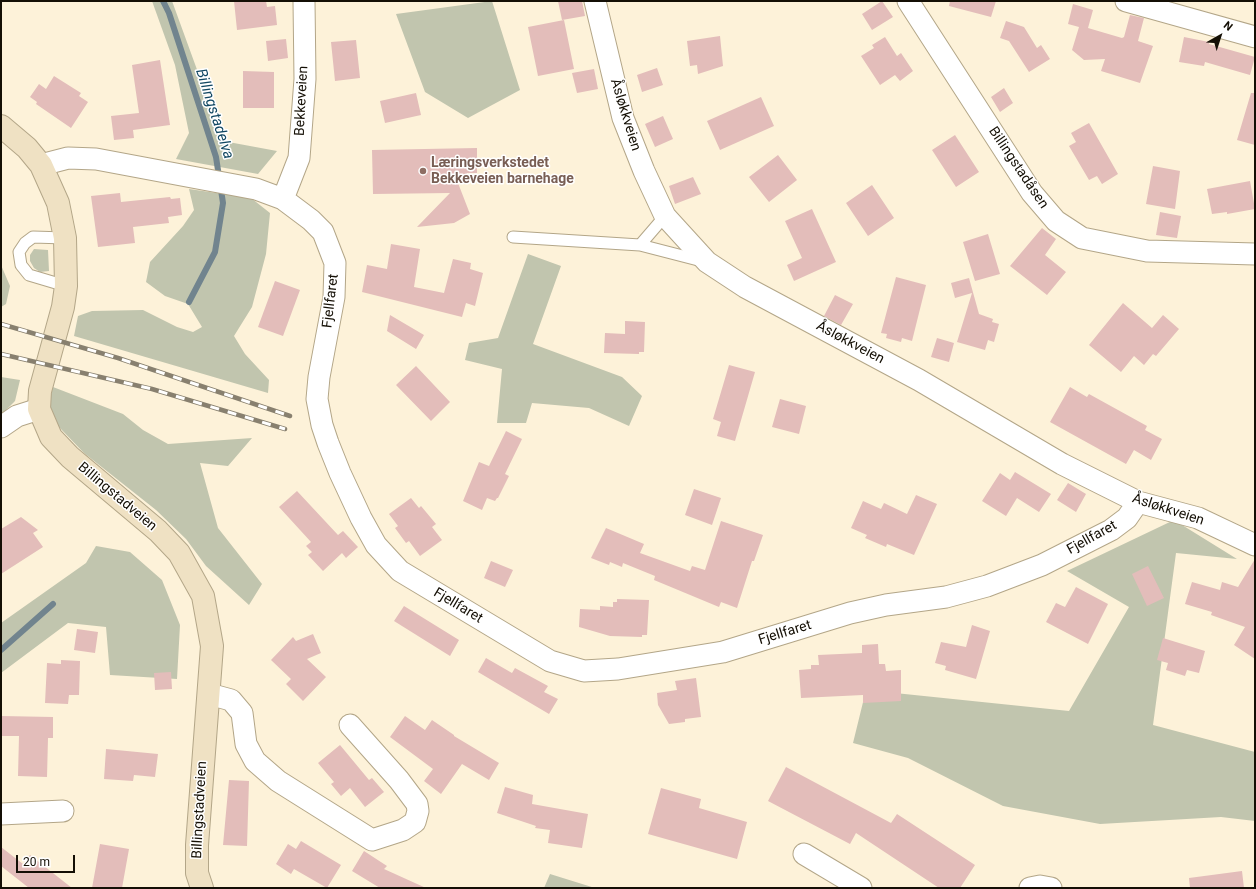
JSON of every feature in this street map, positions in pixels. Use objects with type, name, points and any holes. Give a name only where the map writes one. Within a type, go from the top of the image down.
[{"type":"main road","name":"Billingstadveien","points":[[1,126],[28,148],[41,165],[58,203],[65,238],[66,286],[63,306],[40,391],[39,409],[51,437],[70,457],[158,531],[179,553],[203,596],[212,646],[196,845],[197,873],[202,888]]},
{"type":"street","name":"Bekkeveien","points":[[282,199],[299,158],[305,79],[304,1]]},
{"type":"street","name":"Åsløkkveien","points":[[595,1],[623,118],[644,171],[665,216],[707,262],[745,287],[920,380],[1062,464],[1138,502],[1198,518],[1255,545]]},
{"type":"street","name":"Billingstadåsen","points":[[908,1],[1032,193],[1056,221],[1082,238],[1147,251],[1255,254]]},
{"type":"street","points":[[1126,1],[1255,37]]},
{"type":"street","name":"Fjellfaret","points":[[41,165],[68,158],[96,159],[256,189],[282,199],[311,220],[323,232],[335,262],[334,297],[319,377],[317,399],[322,425],[340,474],[376,545],[388,559],[405,574],[550,661],[584,671],[618,669],[723,652],[850,613],[886,605],[946,597],[987,586],[1042,565],[1110,530],[1127,518],[1138,502]]},
{"type":"street","points":[[1,427],[17,416],[39,409]]},
{"type":"street","points":[[209,694],[231,700],[242,713],[246,744],[255,761],[278,781],[372,840],[403,830],[416,822],[418,811],[417,804],[399,780],[350,725]]},
{"type":"street","points":[[1,814],[63,810]]},
{"type":"street","points":[[804,854],[861,888]]},
{"type":"street","points":[[1030,888],[1040,886],[1051,888]]},
{"type":"lane","points":[[640,245],[665,216]]},
{"type":"lane","points":[[65,238],[33,237],[25,243],[19,252],[21,265],[30,275],[66,286]]},
{"type":"lane","points":[[513,237],[640,245],[707,262]]},
{"type":"green space","points":[[152,1],[172,1],[223,141],[277,151],[258,174],[176,159],[189,133],[175,65]]},
{"type":"green space","points":[[492,1],[520,90],[468,118],[425,92],[396,14]]},
{"type":"green space","points":[[189,189],[251,198],[270,213],[266,254],[252,307],[234,336],[245,354],[269,380],[268,393],[74,336],[78,316],[92,311],[143,310],[177,327],[193,332],[202,327],[188,304],[165,296],[146,282],[150,262],[183,226],[194,210]]},
{"type":"green space","points":[[34,249],[48,250],[49,271],[40,272],[34,268],[30,261],[30,255]]},
{"type":"green space","points":[[528,254],[561,266],[533,344],[622,377],[642,396],[629,426],[589,408],[532,403],[526,423],[497,423],[502,369],[465,360],[469,343],[498,338]]},
{"type":"green space","points":[[1,265],[10,286],[6,304],[1,307]]},
{"type":"green space","points":[[1,377],[20,380],[15,401],[1,415]]},
{"type":"green space","points":[[53,387],[123,414],[143,430],[168,444],[252,438],[228,466],[200,463],[218,528],[262,584],[249,605],[206,566],[186,539],[156,510],[84,453],[59,427],[49,403]]},
{"type":"green space","points":[[1174,520],[1237,559],[1176,553],[1153,725],[1255,752],[1255,821],[1221,817],[1100,824],[1003,806],[908,758],[853,743],[866,690],[1069,711],[1129,607],[1067,571]]},
{"type":"green space","points":[[96,546],[130,552],[162,580],[180,625],[177,679],[110,675],[106,627],[68,623],[1,673],[1,623],[86,563]]},
{"type":"green space","points":[[550,874],[595,888],[544,888]]},
{"type":"building","points":[[234,1],[266,1],[267,7],[275,6],[277,25],[237,30]]},
{"type":"building","points":[[558,1],[582,1],[585,16],[562,20]]},
{"type":"building","points":[[882,1],[893,17],[872,30],[862,14]]},
{"type":"building","points":[[950,1],[996,1],[991,17],[949,6]]},
{"type":"building","points":[[1073,4],[1093,10],[1088,28],[1122,38],[1124,37],[1130,15],[1144,18],[1138,41],[1153,46],[1140,83],[1101,71],[1105,59],[1084,60],[1072,50],[1079,27],[1068,24]]},
{"type":"building","points":[[564,20],[574,69],[538,76],[528,27]]},
{"type":"building","points":[[1006,21],[1024,27],[1037,48],[1041,45],[1050,59],[1029,72],[1009,41],[1000,38]]},
{"type":"building","points":[[720,36],[723,66],[698,74],[697,65],[690,66],[687,41]]},
{"type":"building","points":[[885,37],[897,56],[901,53],[913,71],[900,81],[895,75],[880,85],[861,56],[874,48],[872,45]]},
{"type":"building","points":[[1184,37],[1209,42],[1209,44],[1255,57],[1250,75],[1205,62],[1204,66],[1179,62]]},
{"type":"building","points":[[286,39],[288,58],[268,61],[266,41]]},
{"type":"building","points":[[356,40],[360,78],[335,81],[331,42]]},
{"type":"building","points":[[160,60],[170,125],[133,130],[134,138],[114,140],[111,116],[139,113],[132,65]]},
{"type":"building","points":[[657,68],[663,85],[642,92],[637,75]]},
{"type":"building","points":[[594,69],[598,89],[577,93],[572,73]]},
{"type":"building","points":[[243,71],[274,72],[274,108],[243,108]]},
{"type":"building","points":[[54,76],[81,93],[79,96],[88,102],[71,128],[36,104],[37,102],[30,97],[39,84],[46,89]]},
{"type":"building","points":[[1004,88],[1013,103],[1000,112],[991,97]]},
{"type":"building","points":[[416,93],[421,115],[385,123],[380,101]]},
{"type":"building","points":[[1251,93],[1255,93],[1255,145],[1237,140]]},
{"type":"building","points":[[761,97],[774,126],[720,150],[707,121]]},
{"type":"building","points":[[663,116],[673,139],[655,147],[645,124]]},
{"type":"building","points":[[1089,123],[1118,174],[1102,184],[1097,176],[1089,180],[1069,146],[1076,142],[1071,133]]},
{"type":"building","points":[[955,135],[979,172],[956,187],[932,150]]},
{"type":"building","points":[[477,148],[477,173],[467,173],[467,182],[458,183],[470,214],[454,223],[417,227],[450,193],[373,194],[372,150]]},
{"type":"building","points":[[778,155],[797,180],[769,202],[749,177]]},
{"type":"building","points":[[1153,166],[1180,171],[1175,209],[1146,204]]},
{"type":"building","points":[[693,177],[701,194],[675,204],[669,186]]},
{"type":"building","points":[[1250,181],[1255,209],[1227,214],[1227,212],[1212,214],[1207,189]]},
{"type":"building","points":[[872,185],[894,218],[868,236],[846,203]]},
{"type":"building","points":[[120,193],[121,202],[170,197],[171,199],[180,198],[182,215],[168,217],[169,223],[133,227],[135,243],[98,247],[91,196]]},
{"type":"building","points":[[812,209],[836,262],[794,281],[787,265],[802,258],[785,221]]},
{"type":"building","points":[[1160,212],[1181,216],[1177,238],[1156,235]]},
{"type":"building","points":[[1042,228],[1056,239],[1045,255],[1066,272],[1047,295],[1010,266]]},
{"type":"building","points":[[988,234],[1000,274],[975,281],[963,242]]},
{"type":"building","points":[[391,244],[420,249],[414,287],[444,293],[453,259],[471,263],[470,269],[483,273],[475,306],[466,303],[462,317],[362,292],[367,265],[387,269]]},
{"type":"building","points":[[896,277],[926,285],[912,341],[902,338],[901,342],[886,338],[887,334],[881,333]]},
{"type":"building","points":[[969,278],[979,314],[993,319],[992,322],[999,324],[994,342],[988,340],[985,350],[957,342],[972,293],[955,298],[951,283]]},
{"type":"building","points":[[275,281],[300,290],[283,336],[258,327]]},
{"type":"building","points":[[835,295],[853,304],[841,325],[824,316]]},
{"type":"building","points":[[1123,303],[1152,328],[1163,315],[1179,329],[1156,356],[1153,354],[1144,365],[1134,356],[1121,372],[1089,345]]},
{"type":"building","points":[[390,315],[424,335],[416,349],[387,331]]},
{"type":"building","points":[[625,321],[645,322],[644,352],[639,352],[639,354],[604,353],[605,333],[625,334]]},
{"type":"building","points":[[937,338],[954,343],[949,362],[931,357]]},
{"type":"building","points":[[729,365],[755,372],[735,441],[717,436],[721,422],[713,419]]},
{"type":"building","points":[[416,366],[450,402],[431,421],[396,385]]},
{"type":"building","points":[[1070,387],[1087,397],[1089,394],[1147,426],[1145,430],[1162,439],[1151,460],[1134,450],[1126,464],[1050,422]]},
{"type":"building","points":[[780,399],[806,406],[799,434],[772,427]]},
{"type":"building","points":[[506,431],[522,439],[505,474],[509,476],[498,498],[495,501],[487,498],[482,510],[463,501],[479,462],[489,466]]},
{"type":"building","points":[[1015,472],[1051,494],[1039,512],[1017,498],[1006,516],[982,501],[1000,473],[1010,480]]},
{"type":"building","points":[[1068,483],[1086,494],[1076,512],[1057,500]]},
{"type":"building","points":[[694,489],[721,498],[712,525],[685,515]]},
{"type":"building","points":[[297,491],[338,535],[343,531],[358,547],[346,558],[342,553],[323,571],[308,555],[312,552],[306,546],[311,542],[279,507]]},
{"type":"building","points":[[916,495],[937,504],[914,555],[887,544],[886,547],[865,538],[867,535],[851,528],[863,501],[881,509],[884,503],[907,514]]},
{"type":"building","points":[[411,498],[419,508],[421,506],[436,524],[432,527],[442,540],[420,556],[409,541],[406,543],[395,528],[398,526],[389,514]]},
{"type":"building","points":[[21,517],[38,530],[33,533],[43,547],[1,574],[1,529]]},
{"type":"building","points":[[721,521],[763,535],[754,561],[752,561],[737,608],[721,602],[719,607],[654,580],[655,576],[623,563],[622,567],[610,562],[609,565],[591,558],[606,528],[644,544],[640,553],[690,571],[692,566],[705,570]]},
{"type":"building","points":[[1255,559],[1255,659],[1234,645],[1245,627],[1211,615],[1212,612],[1185,604],[1192,582],[1220,590],[1222,582],[1238,587]]},
{"type":"building","points":[[491,561],[513,570],[505,587],[484,578]]},
{"type":"building","points":[[1148,566],[1164,598],[1147,606],[1132,574]]},
{"type":"building","points":[[1076,587],[1108,604],[1088,644],[1046,622],[1056,603],[1065,607]]},
{"type":"building","points":[[617,599],[649,600],[647,635],[642,635],[642,637],[610,636],[579,627],[580,609],[600,610],[600,606],[613,607],[613,602],[617,602]]},
{"type":"building","points":[[404,606],[459,640],[450,656],[394,621]]},
{"type":"building","points":[[972,625],[990,631],[976,679],[945,670],[946,666],[935,663],[941,642],[966,647]]},
{"type":"building","points":[[77,629],[98,632],[95,653],[74,650]]},
{"type":"building","points":[[313,634],[321,653],[307,659],[326,677],[303,701],[286,684],[291,679],[271,660],[293,637],[296,641]]},
{"type":"building","points":[[1163,638],[1205,651],[1199,673],[1187,670],[1185,676],[1166,670],[1168,663],[1157,660]]},
{"type":"building","points":[[878,644],[879,664],[885,664],[886,671],[901,670],[901,701],[863,703],[863,695],[801,698],[799,670],[811,669],[811,665],[819,665],[818,655],[862,653],[862,645]]},
{"type":"building","points":[[486,658],[512,673],[515,668],[548,686],[544,692],[558,699],[549,714],[478,672]]},
{"type":"building","points":[[61,660],[80,661],[79,695],[69,695],[68,704],[45,703],[47,663],[61,664]]},
{"type":"building","points":[[171,672],[172,689],[155,690],[154,673]]},
{"type":"building","points":[[696,678],[701,717],[685,719],[685,722],[669,724],[658,705],[657,693],[677,690],[675,681]]},
{"type":"building","points":[[1,716],[53,717],[53,738],[48,738],[47,777],[18,776],[19,736],[1,736]]},
{"type":"building","points":[[405,716],[425,730],[432,720],[454,736],[499,763],[489,780],[462,764],[441,794],[424,781],[433,769],[390,737]]},
{"type":"building","points":[[340,745],[369,780],[372,778],[384,792],[365,807],[350,788],[341,796],[331,784],[334,782],[318,763]]},
{"type":"building","points":[[106,749],[158,754],[155,777],[134,775],[133,781],[104,779]]},
{"type":"building","points":[[786,767],[891,823],[897,814],[975,865],[960,888],[939,888],[856,833],[850,844],[768,801]]},
{"type":"building","points":[[229,780],[249,781],[247,846],[223,845]]},
{"type":"building","points":[[505,787],[533,795],[532,804],[588,814],[582,848],[548,843],[550,830],[535,828],[536,826],[497,813]]},
{"type":"building","points":[[661,788],[701,799],[699,808],[747,822],[737,859],[648,834]]},
{"type":"building","points":[[301,841],[341,865],[327,888],[294,869],[291,874],[276,864],[288,844],[296,849]]},
{"type":"building","points":[[100,844],[129,849],[122,888],[92,888]]},
{"type":"building","points":[[1,847],[23,864],[30,855],[72,888],[29,888],[1,866]]},
{"type":"building","points":[[364,851],[387,866],[384,869],[426,888],[380,888],[352,871]]},
{"type":"building","points":[[1242,871],[1244,888],[1190,888],[1189,878]]},
{"type":"waterway","name":"Billingstadelva","points":[[163,1],[169,13],[216,157],[223,203],[215,252],[189,302]]},
{"type":"waterway","points":[[1,650],[53,604]]},
{"type":"railway","points":[[1,324],[118,358],[290,416]]},
{"type":"railway","points":[[1,354],[152,389],[285,429]]},
{"type":"place","name":"Læringsverkstedet Bekkeveien barnehage","points":[[423,171]]}]
